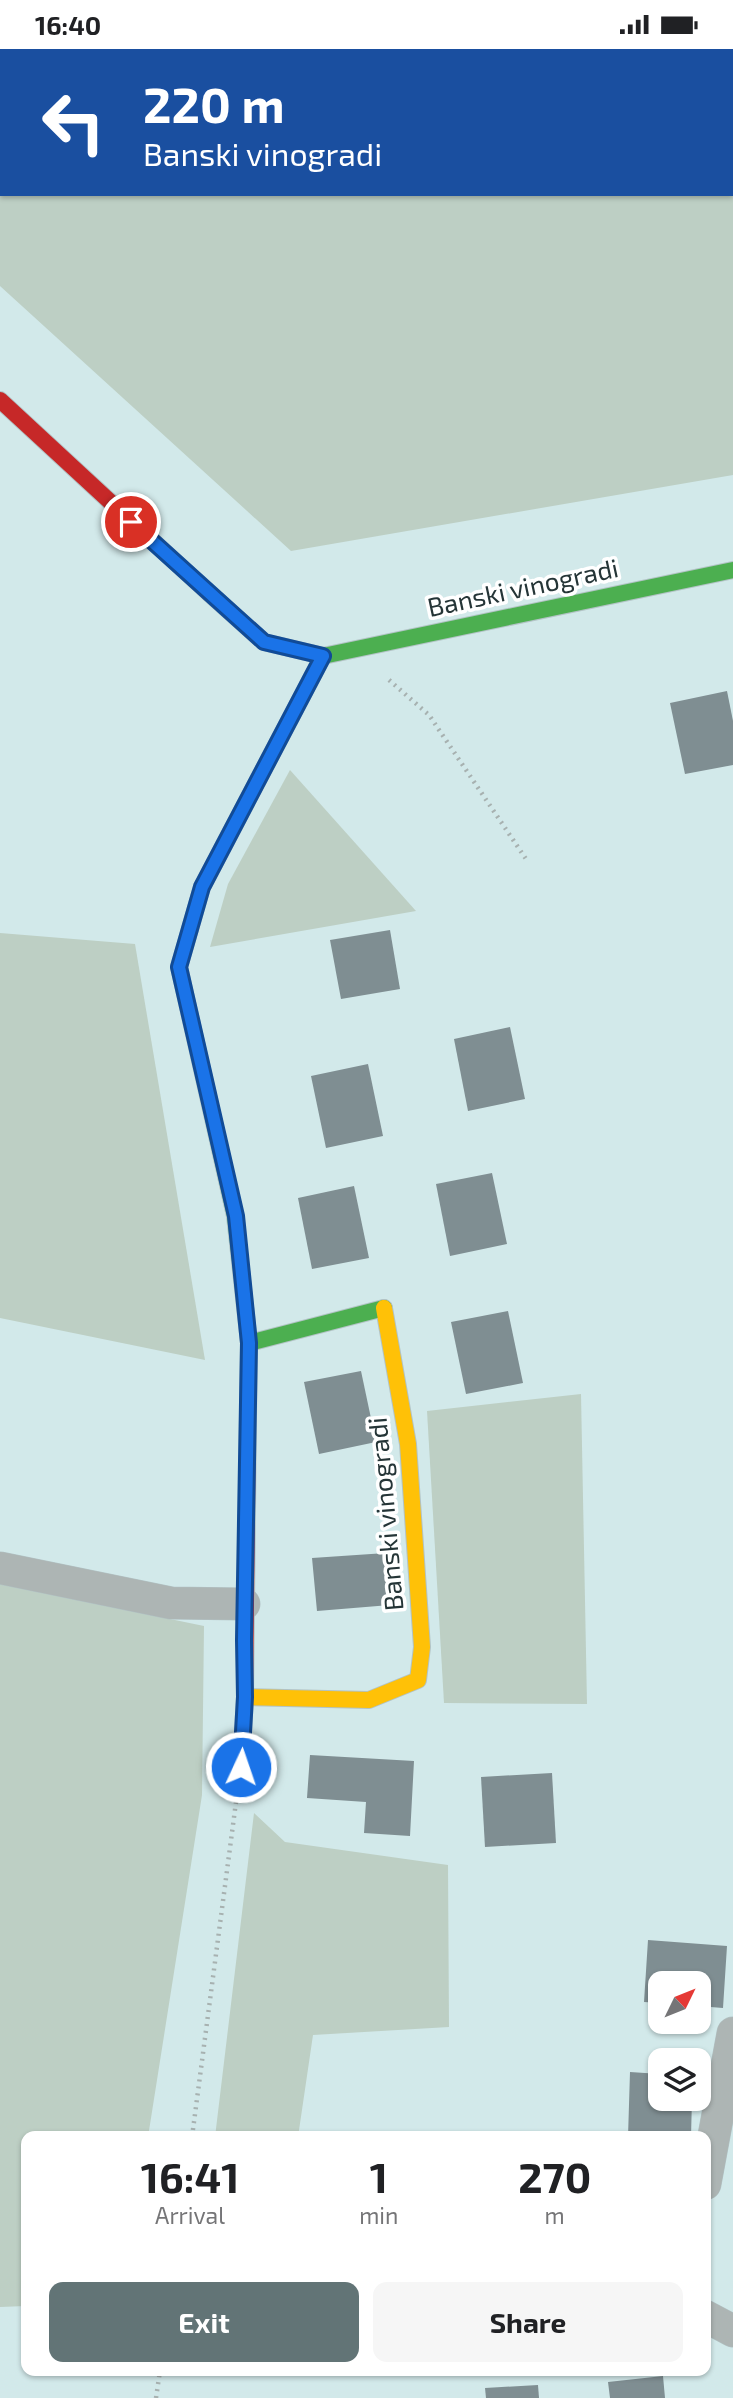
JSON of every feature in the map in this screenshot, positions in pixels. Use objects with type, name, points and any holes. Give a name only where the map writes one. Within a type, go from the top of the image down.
[{"type":"street","name":"Banski vinogradi","points":[[0,400],[264,642],[323,656],[733,570]]},
{"type":"street","points":[[241,1767],[245,1697],[249,1343],[236,1216],[179,967],[202,887],[323,656]]},
{"type":"street","name":"Banski vinogradi","points":[[245,1697],[369,1700],[418,1680],[422,1647],[408,1444],[384,1308],[249,1343]]},
{"type":"street","points":[[0,1568],[172,1603],[244,1604]]},
{"type":"street","points":[[711,2152],[733,2033]]},
{"type":"street","points":[[711,2319],[733,2331]]},
{"type":"path","points":[[387,677],[429,715],[528,862]]},
{"type":"path","points":[[193,2131],[241,1767]]},
{"type":"path","points":[[156,2398],[159,2376]]},
{"type":"green space","points":[[0,196],[733,196],[733,475],[291,551],[0,286]]},
{"type":"green space","points":[[290,770],[416,911],[210,947],[228,884]]},
{"type":"green space","points":[[0,933],[135,944],[205,1360],[0,1318]]},
{"type":"green space","points":[[581,1394],[587,1704],[444,1703],[427,1411]]},
{"type":"green space","points":[[0,1584],[204,1626],[202,1795],[149,2131],[21,2131],[21,2306],[0,2307]]},
{"type":"green space","points":[[254,1813],[285,1842],[448,1865],[449,2027],[313,2035],[299,2131],[216,2131]]},
{"type":"building","points":[[727,691],[733,721],[733,765],[685,774],[670,703]]},
{"type":"building","points":[[390,930],[400,989],[341,999],[330,940]]},
{"type":"building","points":[[510,1027],[525,1099],[468,1111],[454,1039]]},
{"type":"building","points":[[368,1064],[383,1136],[326,1148],[311,1076]]},
{"type":"building","points":[[492,1173],[507,1244],[450,1256],[436,1184]]},
{"type":"building","points":[[354,1186],[369,1258],[312,1269],[298,1198]]},
{"type":"building","points":[[508,1311],[523,1383],[466,1394],[451,1322]]},
{"type":"building","points":[[361,1371],[376,1442],[319,1454],[304,1382]]},
{"type":"building","points":[[386,1553],[390,1605],[317,1611],[312,1558]]},
{"type":"building","points":[[310,1755],[414,1761],[410,1836],[364,1833],[366,1802],[307,1798]]},
{"type":"building","points":[[552,1773],[556,1843],[485,1847],[481,1777]]},
{"type":"building","points":[[648,1940],[727,1946],[723,2008],[711,2007],[711,1971],[648,1971],[648,2002],[644,2002]]},
{"type":"building","points":[[630,2072],[648,2073],[648,2111],[692,2111],[691,2131],[628,2131]]},
{"type":"building","points":[[663,2376],[665,2398],[610,2398],[608,2382]]},
{"type":"building","points":[[538,2385],[539,2398],[486,2398],[485,2388]]},
{"type":"traffic: fast","points":[[210,594],[264,642],[323,656],[733,570]]},
{"type":"traffic: fast","points":[[190,929],[179,967],[235,1216],[249,1343],[248,1416]]},
{"type":"traffic: fast","points":[[249,1343],[384,1308]]},
{"type":"traffic: slow","points":[[245,1697],[369,1700],[418,1680],[422,1647],[408,1444],[384,1308]]},
{"type":"traffic: jam","points":[[0,400],[210,594]]},
{"type":"traffic: jam","points":[[190,929],[202,887],[323,656]]},
{"type":"traffic: jam","points":[[241,1767],[245,1697],[248,1416]]},
{"type":"route","points":[[131,522],[264,642],[323,656],[202,887],[179,967],[236,1216],[249,1343],[245,1697],[241,1767]]}]
